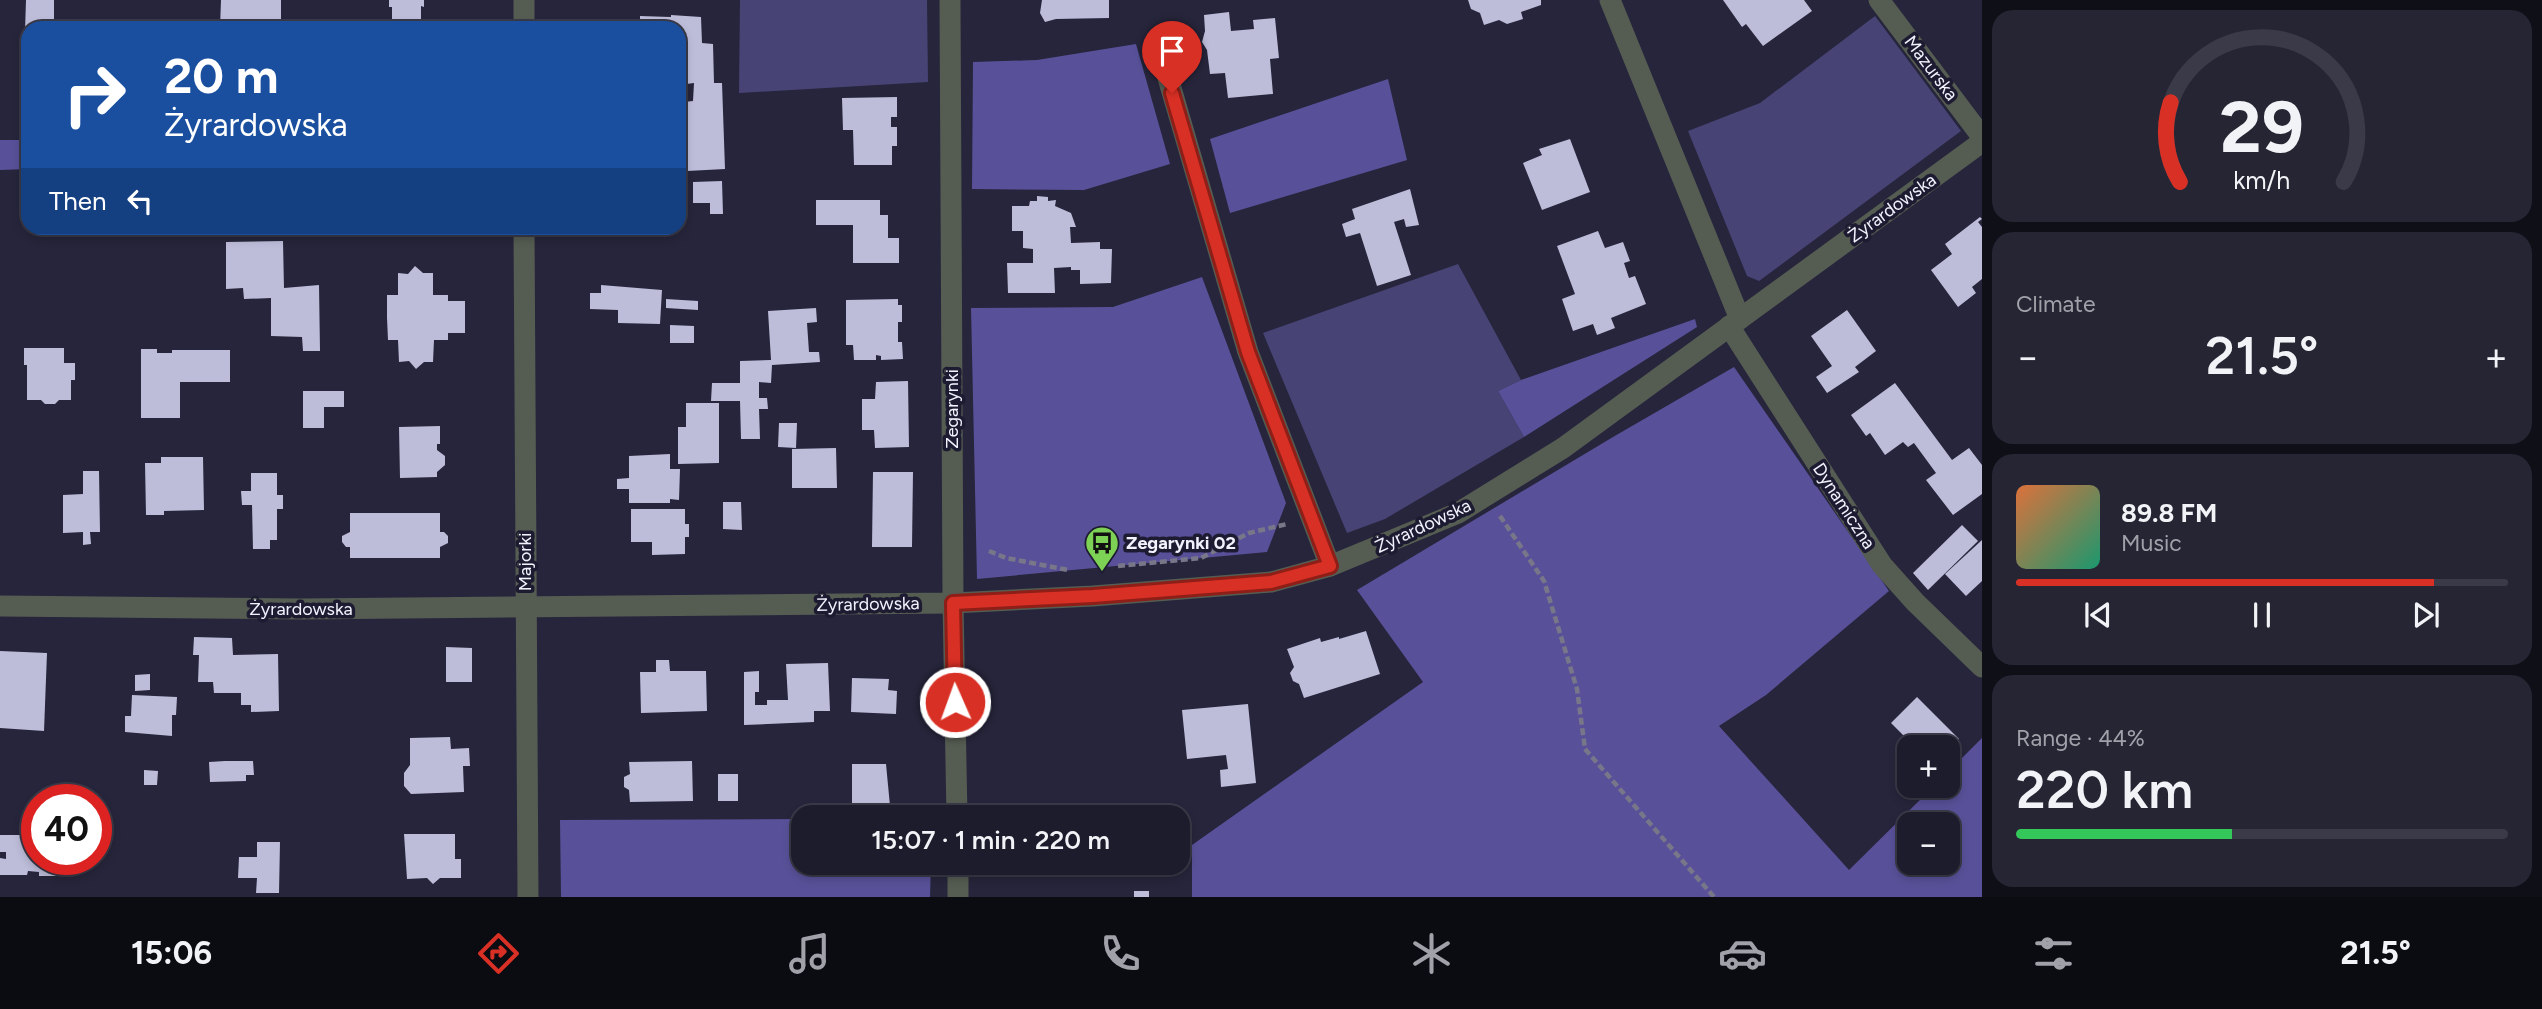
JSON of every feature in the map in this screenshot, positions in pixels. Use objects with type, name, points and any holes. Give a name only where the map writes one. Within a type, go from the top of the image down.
[{"type":"street","points":[[524,0],[524,21]]},
{"type":"street","name":"Zegarynki","points":[[950,0],[957,805]]},
{"type":"street","name":"Dynamiczna","points":[[1610,0],[1735,322],[1882,565],[1915,602],[1982,667]]},
{"type":"street","name":"Mazurska","points":[[1879,0],[1982,136]]},
{"type":"street","points":[[1159,47],[1248,352],[1330,566]]},
{"type":"street","name":"Żyrardowska","points":[[0,606],[300,609],[953,603],[1093,596],[1271,582],[1330,566],[1458,513],[1563,448],[1982,142]]},
{"type":"street","name":"Majorki","points":[[524,235],[528,897]]},
{"type":"street","points":[[958,875],[958,897]]},
{"type":"path","points":[[1489,518],[1497,512],[1544,582],[1577,689],[1586,749],[1714,897]]},
{"type":"path","points":[[1110,566],[1201,558],[1266,527],[1312,520]]},
{"type":"path","points":[[989,551],[1006,558],[1070,570]]},
{"type":"shaded area","points":[[740,0],[927,0],[928,82],[739,93]]},
{"type":"shaded area","points":[[1875,16],[1961,131],[1759,281],[1747,276],[1688,131],[1760,103]]},
{"type":"shaded area","points":[[1136,44],[1170,164],[1084,190],[972,189],[973,62],[1037,60]]},
{"type":"shaded area","points":[[1388,79],[1407,160],[1230,213],[1210,139]]},
{"type":"shaded area","points":[[0,140],[21,140],[21,169],[0,170]]},
{"type":"shaded area","points":[[1458,264],[1521,380],[1498,391],[1524,437],[1385,519],[1347,533],[1263,333]]},
{"type":"shaded area","points":[[1202,277],[1286,503],[1267,552],[977,579],[971,308],[1113,307]]},
{"type":"shaded area","points":[[1695,319],[1697,327],[1524,437],[1498,391],[1521,380]]},
{"type":"shaded area","points":[[1734,367],[1889,591],[1766,695],[1719,726],[1849,870],[1897,823],[1897,875],[1960,875],[1960,812],[1908,812],[1922,798],[1960,798],[1960,760],[1982,738],[1982,897],[1192,897],[1192,845],[1423,682],[1357,590]]},
{"type":"shaded area","points":[[791,819],[791,875],[931,875],[930,897],[561,897],[560,820]]},
{"type":"building","points":[[26,0],[54,0],[54,21],[25,21]]},
{"type":"building","points":[[221,0],[281,0],[281,21],[220,21]]},
{"type":"building","points":[[389,0],[424,0],[424,7],[421,6],[421,21],[392,21],[392,7],[389,7]]},
{"type":"building","points":[[1042,0],[1109,0],[1109,18],[1056,19],[1045,22],[1040,13]]},
{"type":"building","points":[[1468,0],[1541,0],[1541,5],[1521,12],[1523,19],[1507,24],[1499,20],[1484,25],[1480,13],[1471,9]]},
{"type":"building","points":[[1723,0],[1804,0],[1812,11],[1763,46],[1746,24],[1742,27]]},
{"type":"building","points":[[1229,12],[1231,31],[1254,29],[1253,20],[1275,18],[1279,58],[1270,59],[1273,94],[1228,98],[1225,73],[1210,74],[1207,50],[1202,42],[1205,31],[1204,15]]},
{"type":"building","points":[[640,16],[701,17],[702,43],[713,44],[714,83],[722,83],[725,169],[687,171],[686,102],[693,101],[694,83],[686,84],[686,21],[640,21]]},
{"type":"building","points":[[897,97],[897,117],[891,117],[891,127],[897,127],[897,146],[892,146],[892,165],[854,165],[853,130],[843,130],[842,98]]},
{"type":"building","points":[[1570,139],[1590,192],[1542,210],[1523,163],[1542,155],[1539,149]]},
{"type":"building","points":[[722,181],[723,214],[710,214],[710,203],[693,203],[693,182]]},
{"type":"building","points":[[1410,189],[1419,225],[1406,227],[1404,219],[1394,222],[1411,275],[1377,286],[1360,233],[1346,237],[1342,224],[1355,219],[1352,209]]},
{"type":"building","points":[[1037,196],[1048,197],[1048,201],[1056,200],[1055,206],[1071,213],[1076,227],[1070,227],[1071,243],[1100,242],[1100,249],[1112,249],[1111,283],[1080,284],[1080,270],[1071,270],[1071,267],[1054,268],[1055,293],[1008,293],[1007,263],[1033,263],[1033,249],[1023,248],[1023,231],[1012,231],[1012,206],[1029,206],[1030,201],[1037,201]]},
{"type":"building","points":[[816,200],[880,200],[880,215],[888,215],[888,238],[899,238],[899,263],[853,263],[853,225],[816,225]]},
{"type":"building","points":[[1980,217],[1982,219],[1978,222],[1982,227],[1982,279],[1972,287],[1976,293],[1958,307],[1931,270],[1952,254],[1945,244]]},
{"type":"building","points":[[1598,231],[1605,248],[1623,242],[1630,261],[1624,263],[1629,278],[1635,276],[1646,304],[1611,318],[1615,328],[1597,335],[1593,324],[1573,331],[1562,299],[1575,294],[1557,246]]},
{"type":"building","points":[[283,241],[284,288],[319,285],[320,351],[303,351],[302,337],[271,336],[271,298],[244,299],[243,288],[226,289],[226,242]]},
{"type":"building","points":[[415,266],[423,273],[433,273],[433,295],[448,295],[448,301],[465,301],[465,333],[448,333],[448,340],[434,340],[433,362],[424,362],[416,369],[409,361],[399,362],[398,340],[388,340],[387,318],[387,295],[398,295],[398,273],[408,274]]},
{"type":"building","points":[[601,285],[662,290],[660,324],[618,323],[618,310],[590,309],[590,293],[601,293]]},
{"type":"building","points":[[666,299],[698,301],[698,310],[666,308]]},
{"type":"building","points":[[898,299],[898,305],[902,305],[902,322],[898,322],[898,342],[902,342],[903,359],[881,360],[881,356],[876,355],[876,360],[854,360],[853,345],[846,345],[846,300]]},
{"type":"building","points":[[816,308],[817,322],[807,323],[809,352],[819,352],[820,362],[772,365],[771,383],[759,382],[759,398],[767,398],[768,409],[759,409],[760,439],[741,439],[740,401],[711,401],[712,383],[740,383],[740,361],[771,360],[768,311]]},
{"type":"building","points":[[1847,310],[1876,351],[1855,367],[1859,372],[1827,393],[1816,377],[1832,366],[1811,336]]},
{"type":"building","points":[[670,325],[694,326],[694,343],[670,343]]},
{"type":"building","points":[[24,348],[64,348],[64,363],[75,363],[75,380],[71,380],[71,400],[45,404],[41,400],[27,400]]},
{"type":"building","points":[[141,349],[157,349],[157,353],[172,353],[172,350],[230,350],[230,382],[180,382],[180,418],[141,418]]},
{"type":"building","points":[[908,381],[909,447],[875,448],[874,430],[862,430],[862,399],[875,399],[876,382]]},
{"type":"building","points":[[1895,383],[1952,460],[1969,448],[1982,465],[1982,494],[1953,515],[1926,480],[1936,473],[1914,443],[1908,447],[1903,442],[1885,455],[1870,433],[1866,436],[1851,415]]},
{"type":"building","points":[[303,391],[344,391],[344,407],[324,407],[324,428],[303,428]]},
{"type":"building","points":[[686,403],[719,403],[719,463],[678,464],[678,427],[686,427]]},
{"type":"building","points":[[779,423],[797,423],[796,448],[778,447]]},
{"type":"building","points":[[440,426],[440,444],[437,444],[437,450],[445,456],[445,465],[437,472],[437,477],[400,478],[399,427]]},
{"type":"building","points":[[836,448],[837,488],[792,488],[792,449]]},
{"type":"building","points":[[670,454],[670,469],[680,469],[679,500],[670,499],[670,503],[629,503],[629,489],[617,489],[617,479],[629,478],[629,456]]},
{"type":"building","points":[[161,457],[203,457],[204,510],[164,511],[164,515],[146,515],[145,463],[161,463]]},
{"type":"building","points":[[83,471],[99,471],[100,532],[90,532],[91,544],[83,545],[83,532],[63,533],[63,495],[83,494]]},
{"type":"building","points":[[873,472],[913,472],[912,547],[872,547]]},
{"type":"building","points":[[251,473],[277,473],[277,495],[283,495],[283,509],[277,509],[277,540],[270,540],[270,549],[253,549],[252,505],[242,505],[241,491],[251,491]]},
{"type":"building","points":[[723,502],[741,502],[742,530],[723,529]]},
{"type":"building","points":[[631,509],[685,509],[685,524],[689,524],[689,537],[685,537],[685,554],[652,555],[652,542],[631,542]]},
{"type":"building","points":[[350,513],[440,513],[440,532],[448,536],[448,543],[440,547],[440,558],[350,558],[350,547],[346,547],[342,542],[342,536],[350,532]]},
{"type":"building","points":[[1962,525],[1978,541],[1928,590],[1913,573]]},
{"type":"building","points":[[1982,540],[1982,581],[1966,596],[1945,574]]},
{"type":"building","points":[[1366,631],[1380,674],[1304,698],[1299,684],[1293,681],[1290,673],[1294,667],[1287,649],[1320,638],[1321,642]]},
{"type":"building","points":[[194,637],[232,638],[233,655],[278,654],[279,711],[251,712],[251,705],[241,705],[241,693],[214,693],[213,682],[198,682],[199,655],[193,655]]},
{"type":"building","points":[[446,647],[472,648],[472,682],[446,682]]},
{"type":"building","points":[[0,651],[47,653],[44,731],[0,728]]},
{"type":"building","points":[[656,660],[669,660],[670,671],[706,671],[707,711],[641,713],[640,672],[656,672]]},
{"type":"building","points":[[828,663],[830,711],[814,711],[814,722],[744,725],[744,672],[759,671],[759,692],[755,692],[755,705],[767,705],[767,700],[788,700],[786,664]]},
{"type":"building","points":[[150,674],[150,690],[135,691],[135,675]]},
{"type":"building","points":[[852,678],[889,679],[888,690],[897,691],[896,714],[851,712]]},
{"type":"building","points":[[132,695],[177,697],[176,715],[172,715],[172,736],[125,732],[125,716],[131,716]]},
{"type":"building","points":[[1917,697],[1955,735],[1903,735],[1891,723]]},
{"type":"building","points":[[1248,704],[1256,783],[1221,787],[1220,770],[1228,769],[1226,755],[1187,759],[1182,710]]},
{"type":"building","points":[[450,737],[451,749],[469,748],[470,766],[463,766],[464,792],[411,794],[404,786],[404,773],[410,765],[410,738]]},
{"type":"building","points":[[253,761],[254,775],[246,775],[246,781],[210,782],[209,762]]},
{"type":"building","points":[[692,761],[693,801],[630,802],[629,790],[624,787],[624,777],[630,774],[629,762]]},
{"type":"building","points":[[852,764],[886,764],[890,805],[852,805]]},
{"type":"building","points":[[144,770],[158,771],[157,785],[144,785]]},
{"type":"building","points":[[718,774],[738,774],[738,801],[718,801]]},
{"type":"building","points":[[404,834],[455,834],[455,859],[461,859],[461,878],[440,878],[433,884],[427,878],[407,879]]},
{"type":"building","points":[[0,835],[21,835],[21,875],[0,875],[0,858],[6,859],[6,852],[0,852]]},
{"type":"building","points":[[257,842],[280,842],[279,893],[256,893],[257,878],[238,878],[239,857],[257,857]]},
{"type":"building","points":[[1134,891],[1149,891],[1149,897],[1134,897]]},
{"type":"place","name":"Zegarynki 02","points":[[1102,573]]},
{"type":"route","points":[[955,702],[953,603],[1093,596],[1271,582],[1330,566],[1248,352],[1172,93]]}]
